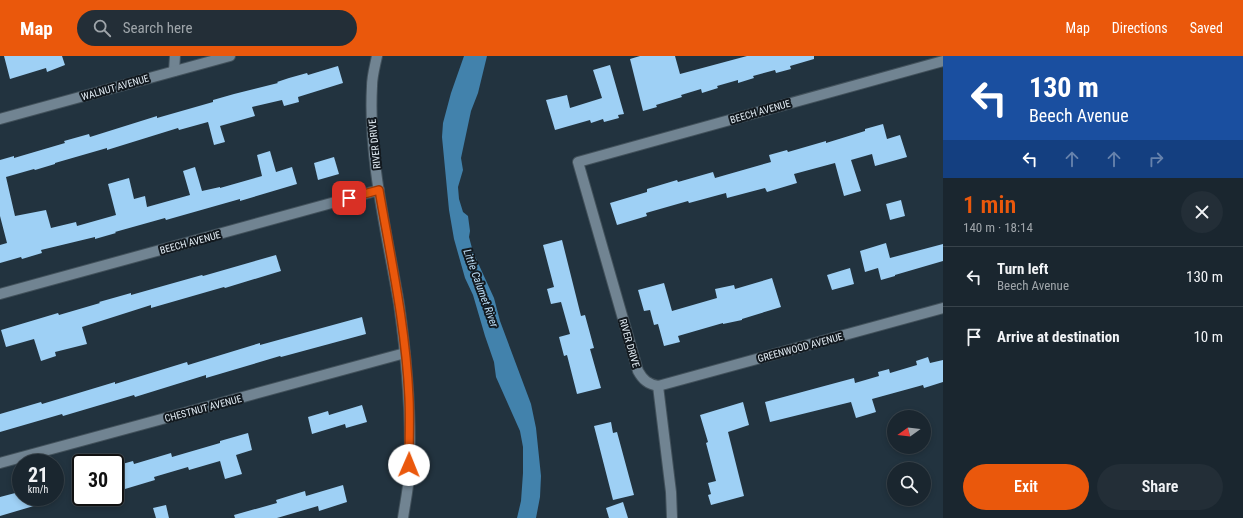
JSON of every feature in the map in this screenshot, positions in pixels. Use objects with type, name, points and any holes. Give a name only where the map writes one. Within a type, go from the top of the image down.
[{"type":"street","points":[[174,71],[175,56]]},
{"type":"street","name":"WALNUT AVENUE","points":[[0,119],[230,56]]},
{"type":"street","name":"RIVER DRIVE","points":[[377,56],[372,84],[371,118],[379,190],[399,305],[409,397],[410,440],[408,477],[403,518]]},
{"type":"street","name":"BEECH AVENUE","points":[[578,162],[926,60],[943,61]]},
{"type":"street","name":"RIVER DRIVE","points":[[578,162],[638,371],[642,379],[650,384],[658,386]]},
{"type":"street","name":"BEECH AVENUE","points":[[0,294],[379,190]]},
{"type":"street","name":"GREENWOOD AVENUE","points":[[658,386],[943,308]]},
{"type":"street","name":"CHESTNUT AVENUE","points":[[0,463],[405,353]]},
{"type":"street","points":[[658,386],[671,492],[672,518]]},
{"type":"water","name":"Little Calumet River","points":[[464,56],[487,56],[478,93],[471,111],[461,158],[463,170],[458,187],[459,199],[463,212],[468,216],[470,231],[469,237],[473,252],[494,298],[500,321],[531,404],[536,428],[541,476],[540,497],[536,518],[517,518],[521,501],[523,473],[523,447],[520,431],[496,377],[494,362],[473,295],[465,278],[454,239],[449,210],[442,137],[443,123],[451,93]]},
{"type":"building","points":[[4,56],[62,56],[65,65],[47,72],[46,68],[10,79]]},
{"type":"building","points":[[640,56],[675,56],[680,74],[747,56],[814,56],[814,59],[790,66],[791,69],[776,73],[775,70],[753,76],[754,78],[738,83],[738,80],[717,86],[718,88],[702,93],[701,89],[681,95],[682,97],[656,105],[657,107],[643,111],[630,59]]},
{"type":"building","points":[[610,65],[624,114],[618,115],[619,118],[604,122],[603,119],[591,123],[590,120],[555,130],[546,100],[567,95],[570,108],[602,98],[593,70]]},
{"type":"building","points":[[338,66],[343,83],[298,97],[299,102],[284,106],[282,100],[252,107],[255,116],[220,126],[225,142],[214,145],[208,122],[179,130],[178,128],[107,150],[107,148],[35,170],[34,169],[6,177],[15,216],[46,210],[51,228],[76,222],[77,226],[116,215],[108,184],[129,178],[134,199],[145,196],[147,207],[190,195],[183,171],[195,167],[202,191],[220,188],[262,176],[257,155],[270,151],[276,172],[292,167],[297,184],[240,201],[240,199],[166,220],[165,218],[95,239],[95,237],[41,250],[42,253],[22,259],[21,257],[0,263],[0,245],[7,243],[0,216],[0,160],[14,156],[14,158],[65,143],[64,141],[89,134],[90,137],[157,116],[157,118],[213,102],[213,100],[278,83],[277,82],[289,78],[307,73],[308,75]]},
{"type":"building","points":[[883,124],[887,139],[900,135],[907,157],[875,166],[872,154],[851,160],[861,191],[844,196],[835,163],[794,174],[797,183],[767,192],[765,188],[727,198],[726,193],[689,203],[688,201],[646,213],[647,216],[617,225],[610,203],[647,192],[647,189],[677,180],[678,182],[713,172],[715,178],[771,162],[769,155],[787,150],[788,152],[826,141],[826,143]]},
{"type":"building","points":[[334,157],[339,174],[318,180],[314,163]]},
{"type":"building","points":[[901,200],[905,216],[890,220],[886,204]]},
{"type":"building","points":[[562,240],[581,316],[585,315],[594,348],[590,349],[601,388],[577,394],[567,355],[564,356],[559,337],[570,334],[561,302],[551,304],[547,289],[554,287],[543,245]]},
{"type":"building","points":[[886,243],[890,258],[943,244],[943,261],[881,280],[878,268],[865,272],[860,251]]},
{"type":"building","points":[[276,255],[281,271],[151,308],[151,305],[82,327],[87,344],[55,352],[56,356],[41,361],[34,339],[6,347],[1,330],[58,313],[59,315],[131,293],[131,295]]},
{"type":"building","points":[[850,268],[854,284],[832,290],[827,275]]},
{"type":"building","points":[[772,278],[781,307],[742,320],[723,323],[678,336],[680,342],[664,346],[658,324],[654,325],[650,310],[644,311],[638,290],[664,283],[672,311],[717,298],[715,289],[734,285],[735,289]]},
{"type":"building","points":[[362,317],[366,334],[281,357],[280,356],[206,378],[206,375],[135,397],[134,395],[63,416],[62,414],[0,432],[0,414],[41,402],[42,404],[115,382],[115,384],[187,362],[188,365],[260,343],[260,345]]},
{"type":"building","points":[[928,357],[930,363],[943,360],[943,382],[924,388],[923,385],[872,399],[876,412],[856,418],[851,402],[770,422],[765,402],[854,378],[855,383],[879,376],[878,372],[889,369],[890,373],[917,365],[916,361]]},
{"type":"building","points":[[743,402],[749,425],[728,432],[744,496],[711,505],[708,495],[711,494],[708,483],[716,481],[706,443],[708,442],[700,415]]},
{"type":"building","points":[[362,405],[367,422],[346,428],[345,424],[312,434],[308,417],[328,411],[329,415]]},
{"type":"building","points":[[611,422],[613,433],[617,432],[634,495],[613,500],[594,426]]},
{"type":"building","points":[[248,433],[252,450],[236,455],[242,474],[225,479],[220,461],[189,470],[188,467],[154,477],[155,480],[124,489],[124,464],[133,461],[134,464],[171,453],[172,457],[220,443],[220,441]]},
{"type":"building","points":[[343,485],[347,502],[319,511],[318,506],[277,518],[235,518],[234,515],[277,503],[276,500],[305,491],[306,496]]},
{"type":"building","points":[[12,494],[12,506],[34,506],[0,516],[0,497]]},
{"type":"building","points":[[623,502],[628,518],[609,518],[606,508]]},
{"type":"building","points":[[166,505],[169,518],[156,518],[153,508]]},
{"type":"route","points":[[349,198],[379,190],[399,305],[405,353],[409,397],[409,465]]}]
